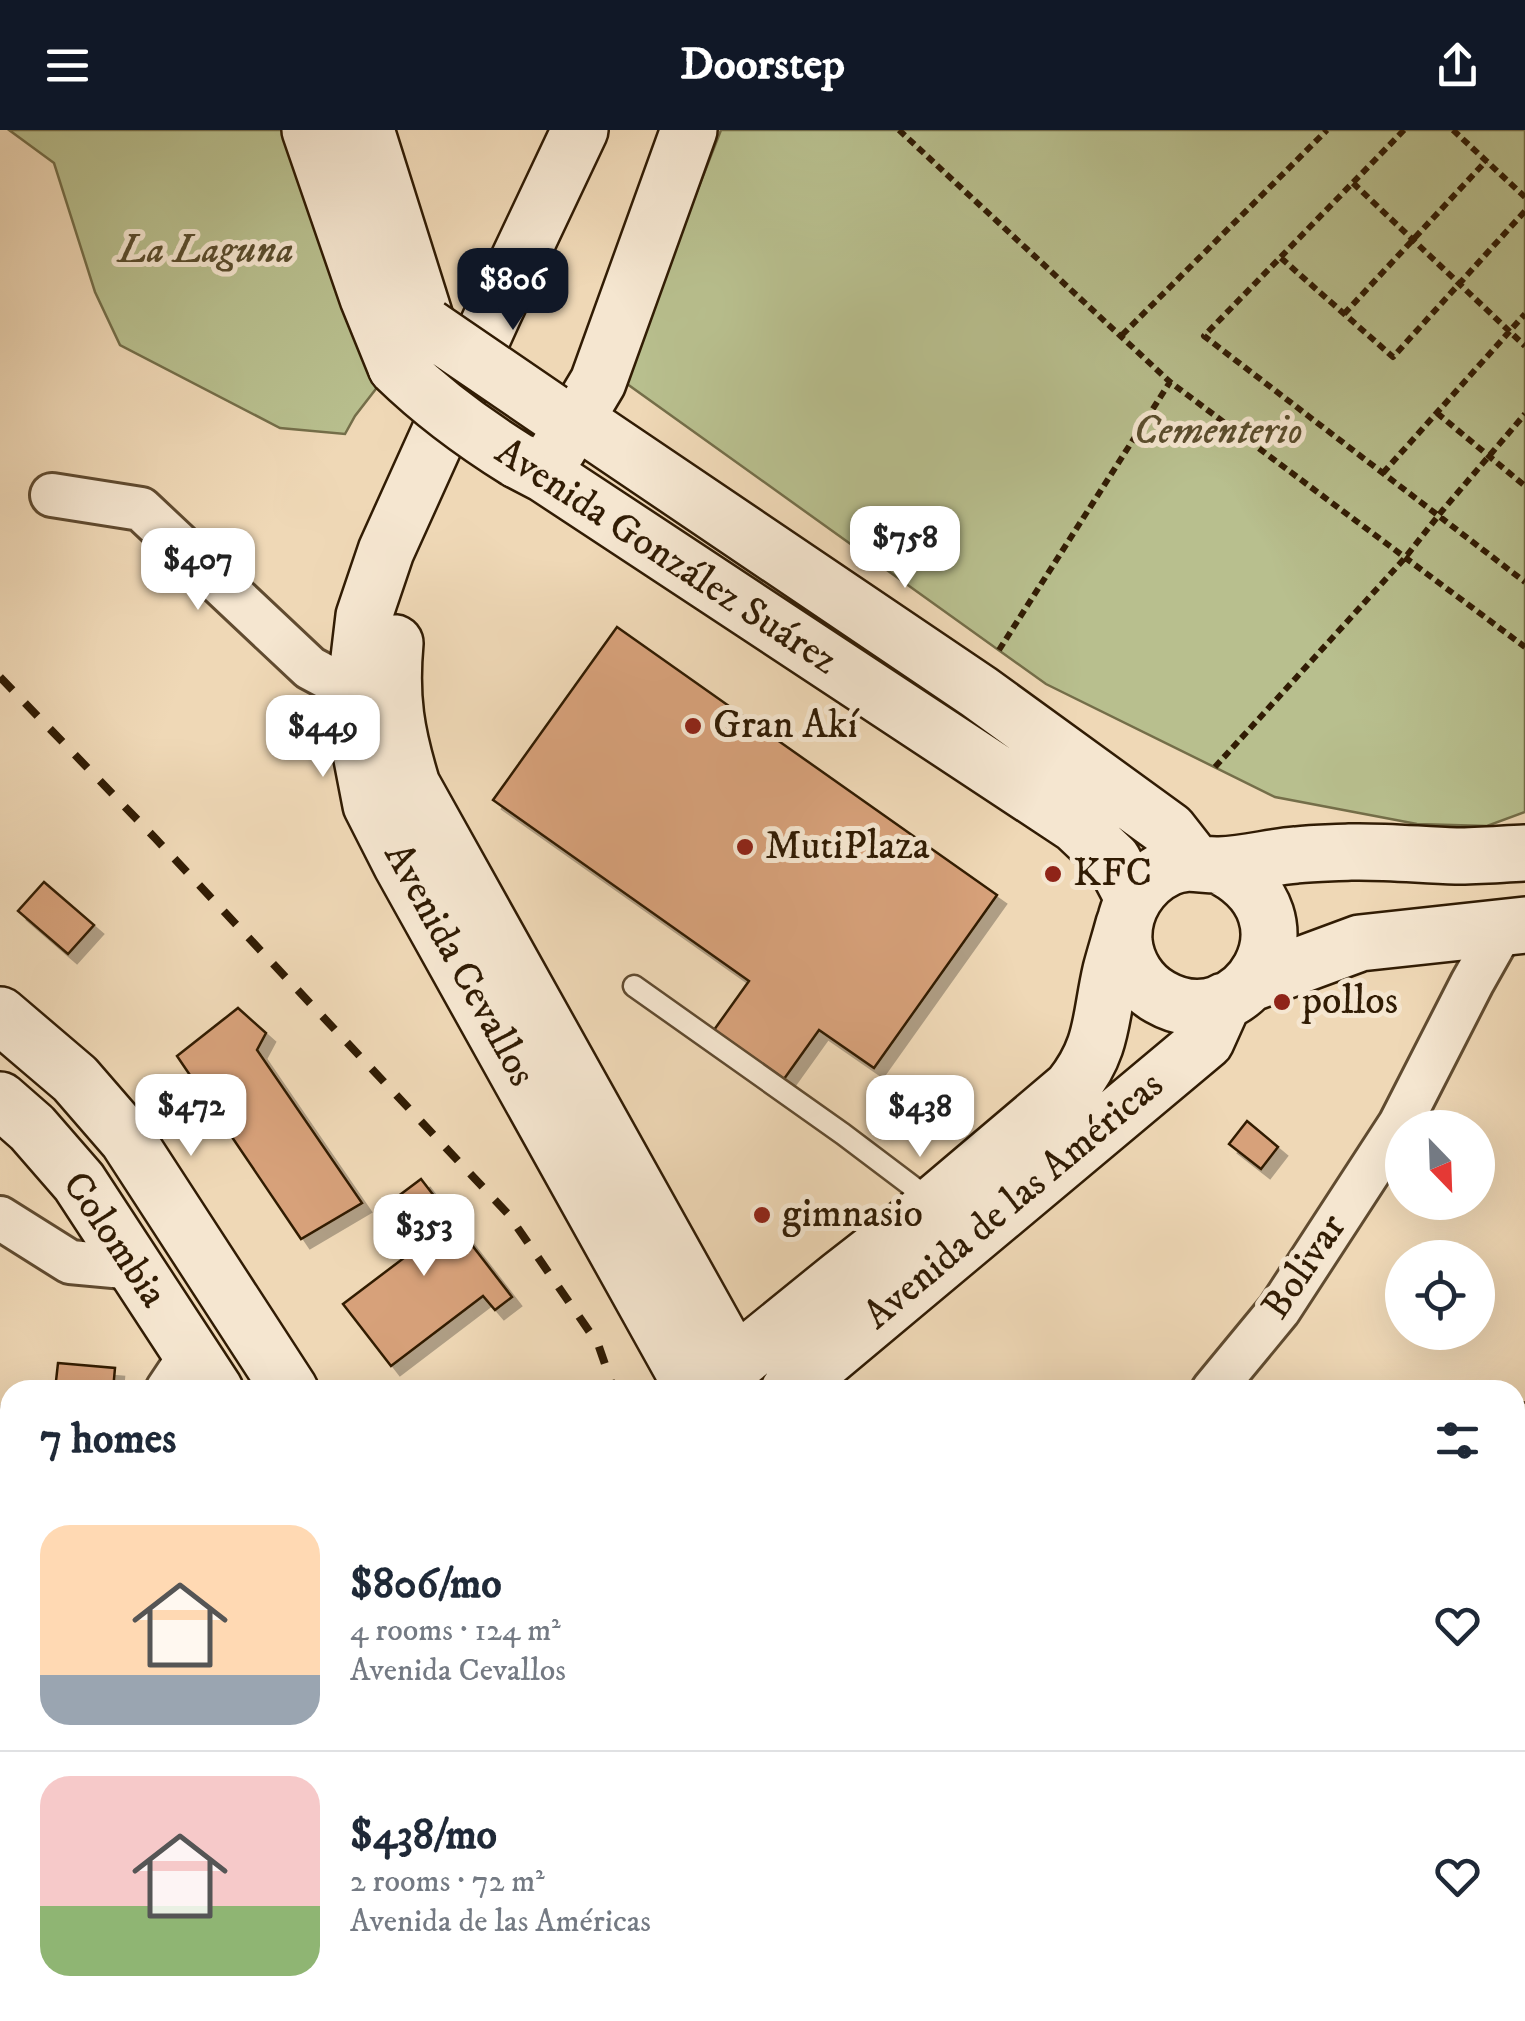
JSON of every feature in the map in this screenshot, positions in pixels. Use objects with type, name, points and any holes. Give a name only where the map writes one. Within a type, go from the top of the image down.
[{"type":"main road","name":"Avenida González Suárez","points":[[310,130],[390,287],[432,402],[469,430],[1076,825],[1113,860],[1129,910],[1124,944],[1130,965],[1142,984],[1160,998],[1181,1006],[1203,1006],[1360,942],[1514,926]]},
{"type":"main road","name":"Avenida González Suárez","points":[[366,130],[390,287]]},
{"type":"main road","name":"Avenida Cevallos","points":[[580,130],[386,552],[364,616],[355,692],[358,738],[371,805],[472,944],[710,1380]]},
{"type":"main road","name":"Avenida Cevallos","points":[[472,944],[397,736],[392,678],[396,628],[448,488],[618,130]]},
{"type":"main road","points":[[531,467],[563,415],[598,382],[689,130]]},
{"type":"main road","name":"Avenida González Suárez","points":[[412,347],[563,415],[938,664],[1169,830],[1206,863],[1237,874],[1253,888],[1264,906],[1269,926],[1262,967],[1237,993]]},
{"type":"main road","points":[[904,712],[938,664]]},
{"type":"main road","points":[[1129,910],[1149,880],[1170,867],[1299,854],[1525,853]]},
{"type":"main road","name":"Avenida de las Américas","points":[[712,1380],[935,1204],[1071,1088],[1086,1070],[1096,1046],[1111,970],[1129,910]]},
{"type":"main road","name":"Avenida de las Américas","points":[[802,1380],[1206,1040],[1237,993]]},
{"type":"main road","name":"Colombia","points":[[0,1015],[75,1079],[127,1139],[284,1380]]},
{"type":"main road","name":"Colombia","points":[[0,1100],[32,1128],[78,1182],[135,1268],[191,1378]]},
{"type":"street","points":[[52,495],[141,509],[310,668],[355,692]]},
{"type":"street","name":"Bolivar","points":[[1222,1380],[1279,1310],[1400,1124],[1472,983],[1514,926]]},
{"type":"street","points":[[0,1218],[70,1262],[135,1268]]},
{"type":"lane","points":[[634,986],[935,1204]]},
{"type":"path","points":[[899,130],[1170,382],[1525,648]]},
{"type":"path","points":[[1122,335],[1326,130]]},
{"type":"path","points":[[1404,130],[1204,336],[1525,582]]},
{"type":"path","points":[[1453,130],[1525,197]]},
{"type":"path","points":[[1344,314],[1486,161]]},
{"type":"path","points":[[1353,183],[1525,346]]},
{"type":"path","points":[[1280,258],[1392,357],[1525,211]]},
{"type":"path","points":[[1384,473],[1525,314]]},
{"type":"path","points":[[999,650],[1170,382]]},
{"type":"path","points":[[1437,413],[1525,486]]},
{"type":"path","points":[[1216,767],[1404,559],[1525,414]]},
{"type":"green space","name":"La Laguna","points":[[9,130],[288,130],[382,381],[345,434],[280,428],[120,345],[95,292],[54,163]]},
{"type":"green space","name":"Cementerio","points":[[721,130],[1525,130],[1525,812],[1487,826],[1417,824],[1275,797],[1046,684],[623,381]]},
{"type":"building","name":"MutiPlaza","points":[[617,627],[997,895],[874,1068],[819,1030],[784,1079],[714,1030],[749,981],[493,800]]},
{"type":"building","points":[[44,882],[94,925],[68,954],[18,911]]},
{"type":"building","points":[[238,1008],[266,1033],[257,1050],[362,1203],[301,1239],[177,1056]]},
{"type":"building","points":[[1247,1121],[1278,1147],[1261,1169],[1229,1144]]},
{"type":"building","points":[[421,1179],[512,1297],[495,1310],[483,1296],[391,1366],[343,1304],[417,1248],[385,1206]]},
{"type":"building","points":[[58,1363],[115,1368],[114,1380],[56,1380]]},
{"type":"railway","points":[[0,677],[508,1214],[598,1344],[611,1380]]},
{"type":"place","name":"Gran Akí","points":[[693,726]]},
{"type":"place","name":"MutiPlaza","points":[[745,847]]},
{"type":"place","name":"KFC","points":[[1053,874]]},
{"type":"place","name":"pollos","points":[[1282,1002]]},
{"type":"place","name":"gimnasio","points":[[762,1215]]}]
